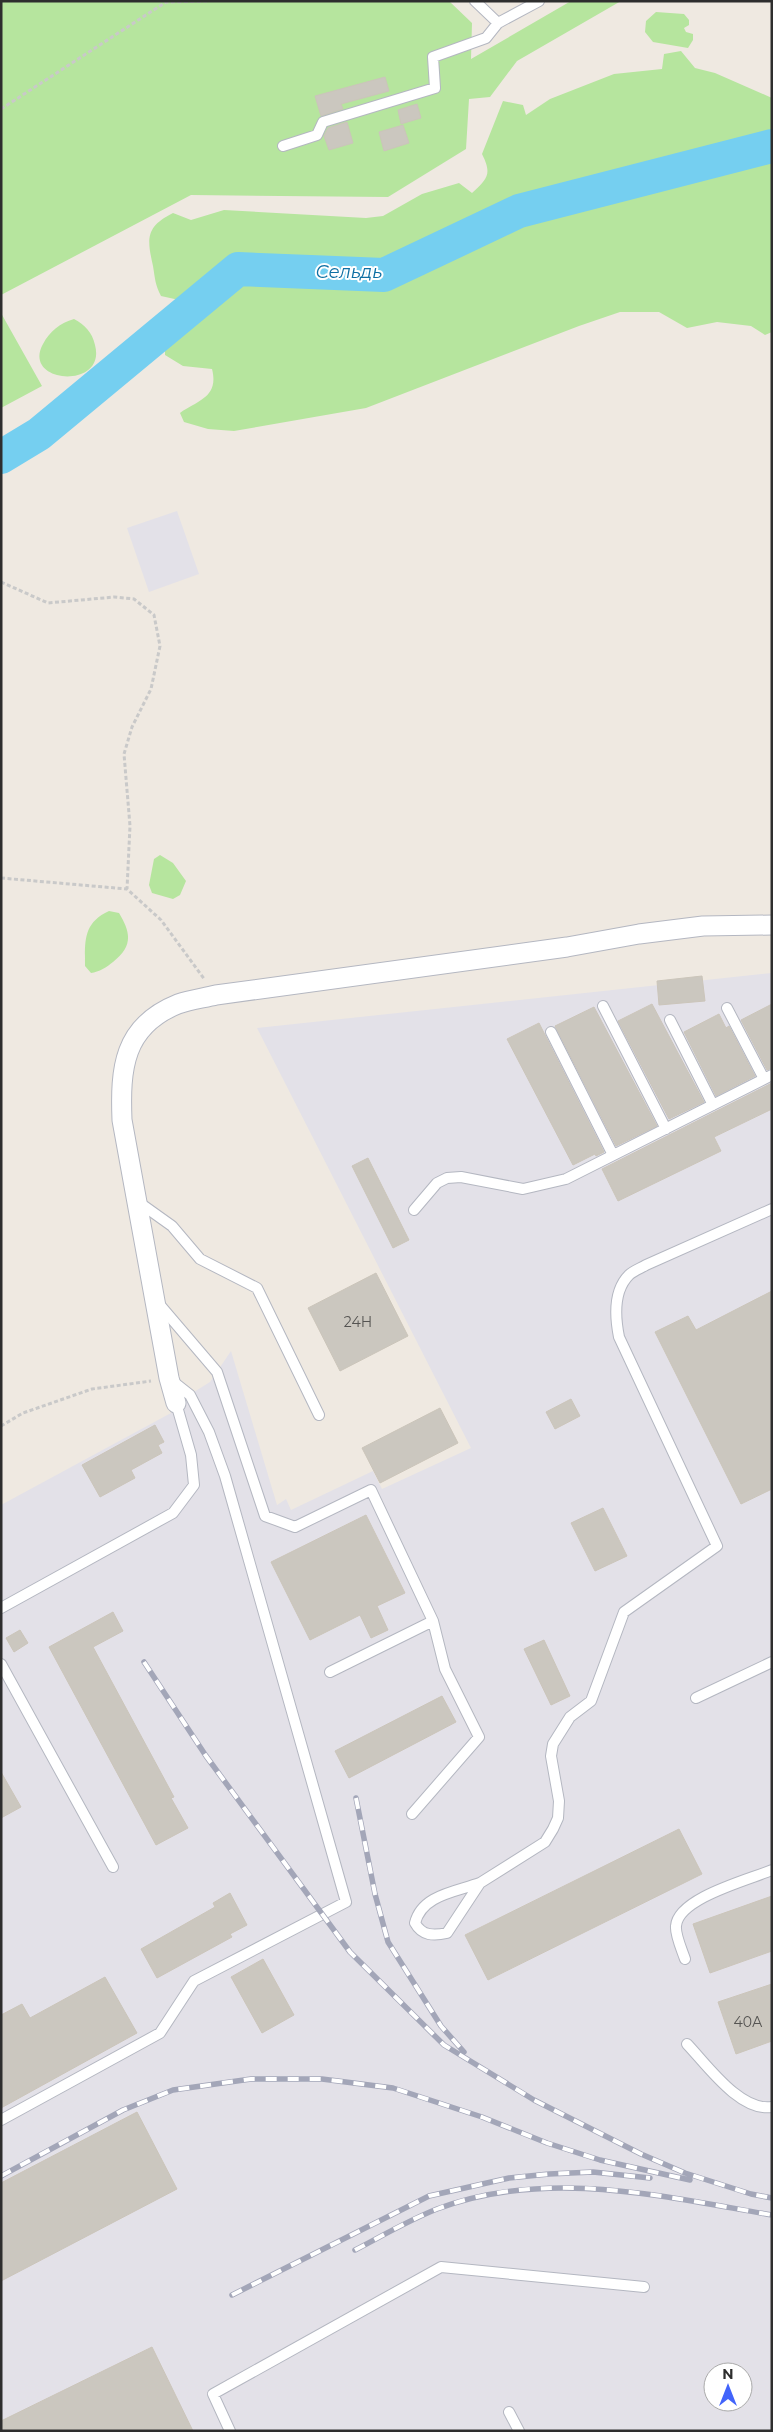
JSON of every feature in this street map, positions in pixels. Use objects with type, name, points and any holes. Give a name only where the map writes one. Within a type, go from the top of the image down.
[{"type":"street","points":[[176,1403],[169,1378],[134,1199],[122,1120],[120,1082],[127,1053],[136,1036],[151,1020],[178,1004],[216,995],[567,947],[639,934],[703,926],[772,925]]},
{"type":"lane","points":[[474,1],[498,23]]},
{"type":"lane","points":[[283,146],[317,135],[324,122],[435,88],[433,57],[486,38],[498,23],[539,1]]},
{"type":"lane","points":[[603,1006],[666,1128]]},
{"type":"lane","points":[[414,1210],[437,1182],[447,1178],[462,1177],[523,1190],[566,1179],[768,1077],[727,1008]]},
{"type":"lane","points":[[670,1020],[713,1105]]},
{"type":"lane","points":[[551,1032],[613,1155]]},
{"type":"lane","points":[[134,1199],[172,1226],[200,1259],[257,1288],[319,1415]]},
{"type":"lane","points":[[480,1883],[447,1932],[427,1934],[419,1930],[415,1923],[418,1912],[427,1901],[480,1883],[545,1842],[554,1829],[558,1818],[559,1801],[551,1756],[553,1744],[570,1717],[591,1701],[624,1612],[717,1546],[619,1337],[615,1314],[619,1293],[628,1275],[646,1265],[772,1209]]},
{"type":"lane","points":[[154,1298],[217,1372],[265,1516],[295,1527],[371,1490],[433,1621],[445,1669],[479,1737],[412,1814]]},
{"type":"lane","points":[[1,2120],[160,2033],[194,1982],[346,1902],[225,1476],[209,1432],[190,1394],[169,1378]]},
{"type":"lane","points":[[1,1608],[173,1513],[194,1485],[191,1454],[176,1403]]},
{"type":"lane","points":[[330,1672],[433,1621]]},
{"type":"lane","points":[[696,1698],[772,1662]]},
{"type":"lane","points":[[1,1664],[113,1867]]},
{"type":"lane","points":[[685,1959],[675,1927],[680,1913],[693,1901],[772,1870]]},
{"type":"lane","points":[[687,2044],[738,2098],[767,2108],[772,2107]]},
{"type":"lane","points":[[230,2431],[213,2394],[441,2267],[644,2287]]},
{"type":"lane","points":[[509,2412],[519,2431]]},
{"type":"path","points":[[1,109],[166,2],[207,1]]},
{"type":"path","points":[[1,582],[48,602],[114,598],[134,599],[154,614],[160,646],[153,680],[151,689],[132,727],[124,754],[130,826],[128,889]]},
{"type":"path","points":[[1,878],[128,889],[160,920],[216,995]]},
{"type":"path","points":[[1,1426],[23,1413],[92,1389],[169,1378]]},
{"type":"shaded area","points":[[177,511],[199,574],[149,592],[127,528]]},
{"type":"shaded area","points":[[772,973],[772,2431],[1,2431],[1,1505],[171,1413],[170,1407],[210,1382],[231,1351],[277,1505],[286,1499],[291,1510],[373,1471],[382,1489],[471,1448],[257,1028]]},
{"type":"green space","points":[[1,1],[449,1],[472,23],[471,59],[571,1],[621,1],[517,61],[490,97],[469,99],[466,149],[388,197],[191,195],[1,295]]},
{"type":"green space","points":[[656,12],[684,14],[689,20],[689,25],[684,28],[686,32],[693,34],[693,40],[688,48],[653,42],[645,32],[646,21]]},
{"type":"green space","points":[[681,51],[695,68],[715,73],[772,98],[772,332],[765,335],[751,326],[717,322],[687,328],[659,312],[620,312],[366,408],[234,431],[208,429],[184,422],[180,413],[206,397],[210,392],[213,386],[212,369],[183,366],[165,355],[165,340],[183,307],[179,300],[161,296],[158,288],[149,241],[150,235],[157,223],[173,213],[191,220],[224,210],[366,218],[383,216],[422,194],[459,183],[472,193],[487,175],[487,166],[482,154],[503,101],[523,105],[526,115],[550,99],[614,74],[662,69],[664,54]]},
{"type":"green space","points":[[1,313],[42,386],[1,408]]},
{"type":"green space","points":[[74,319],[85,326],[92,336],[95,345],[95,360],[89,369],[78,375],[65,376],[53,374],[44,367],[39,357],[43,344],[56,328]]},
{"type":"green space","points":[[160,855],[173,863],[186,881],[180,895],[173,899],[152,893],[149,885],[154,859]]},
{"type":"green space","points":[[109,911],[119,913],[123,920],[128,933],[127,945],[111,964],[91,973],[85,966],[87,934],[94,921]]},
{"type":"building","points":[[385,77],[389,91],[341,104],[343,109],[321,116],[315,96]]},
{"type":"building","points":[[417,104],[421,118],[401,124],[398,110]]},
{"type":"building","points":[[347,122],[353,143],[329,150],[324,136],[328,128]]},
{"type":"building","points":[[403,125],[409,143],[384,151],[379,132]]},
{"type":"building","points":[[702,976],[705,1001],[659,1005],[657,981]]},
{"type":"building","points":[[652,1004],[704,1102],[669,1119],[618,1021]]},
{"type":"building","points":[[772,1004],[772,1068],[767,1070],[741,1020]]},
{"type":"building","points":[[594,1007],[657,1126],[616,1146],[555,1026]]},
{"type":"building","points":[[719,1014],[726,1028],[729,1026],[755,1076],[716,1096],[684,1032]]},
{"type":"building","points":[[539,1023],[604,1152],[596,1156],[595,1154],[573,1165],[507,1039]]},
{"type":"building","points":[[772,1083],[772,1109],[714,1137],[721,1151],[618,1201],[602,1169]]},
{"type":"building","points":[[368,1158],[409,1240],[393,1248],[352,1166]]},
{"type":"building","points":[[376,1273],[408,1336],[340,1371],[308,1308]]},
{"type":"building","points":[[772,1291],[772,1489],[741,1504],[655,1332],[688,1316],[696,1330]]},
{"type":"building","points":[[571,1399],[580,1416],[555,1429],[546,1412]]},
{"type":"building","points":[[440,1408],[458,1443],[380,1483],[362,1448]]},
{"type":"building","points":[[155,1425],[164,1442],[158,1445],[162,1453],[131,1470],[135,1478],[100,1497],[82,1465]]},
{"type":"building","points":[[603,1508],[627,1556],[595,1571],[571,1523]]},
{"type":"building","points":[[366,1515],[405,1593],[377,1606],[388,1630],[371,1638],[360,1615],[310,1640],[271,1562]]},
{"type":"building","points":[[113,1612],[123,1631],[93,1647],[174,1797],[171,1798],[188,1828],[156,1845],[49,1647]]},
{"type":"building","points":[[20,1630],[28,1643],[14,1652],[6,1638]]},
{"type":"building","points":[[544,1640],[570,1696],[551,1705],[524,1649]]},
{"type":"building","points":[[442,1696],[456,1722],[349,1778],[335,1751]]},
{"type":"building","points":[[1,1772],[21,1807],[1,1818]]},
{"type":"building","points":[[679,1829],[702,1874],[488,1980],[465,1935]]},
{"type":"building","points":[[230,1893],[247,1925],[230,1934],[232,1937],[157,1978],[141,1949],[215,1907],[213,1903]]},
{"type":"building","points":[[772,1896],[772,1951],[710,1973],[693,1924]]},
{"type":"building","points":[[263,1959],[294,2015],[262,2033],[231,1977]]},
{"type":"building","points":[[105,1977],[137,2033],[1,2108],[1,2015],[22,2004],[30,2018]]},
{"type":"building","points":[[772,1984],[772,2041],[736,2054],[718,2002]]},
{"type":"building","points":[[137,2112],[177,2189],[1,2281],[1,2183]]},
{"type":"building","points":[[152,2347],[193,2431],[1,2431],[1,2421]]},
{"type":"waterway","name":"Сельдь","points":[[1,457],[39,434],[238,269],[384,275],[519,211],[772,146]]},
{"type":"railway","points":[[144,1662],[206,1756],[350,1952],[444,2045],[534,2100],[641,2154],[685,2173],[751,2194],[772,2198]]},
{"type":"railway","points":[[356,1798],[375,1894],[388,1942],[441,2026],[464,2052]]},
{"type":"railway","points":[[1,2176],[123,2110],[173,2090],[251,2079],[322,2079],[393,2088],[482,2117],[547,2143],[600,2160],[690,2180]]},
{"type":"railway","points":[[232,2295],[429,2196],[509,2178],[549,2174],[593,2172],[650,2178]]},
{"type":"railway","points":[[355,2250],[437,2209],[478,2197],[520,2190],[562,2188],[646,2194],[772,2215]]}]
